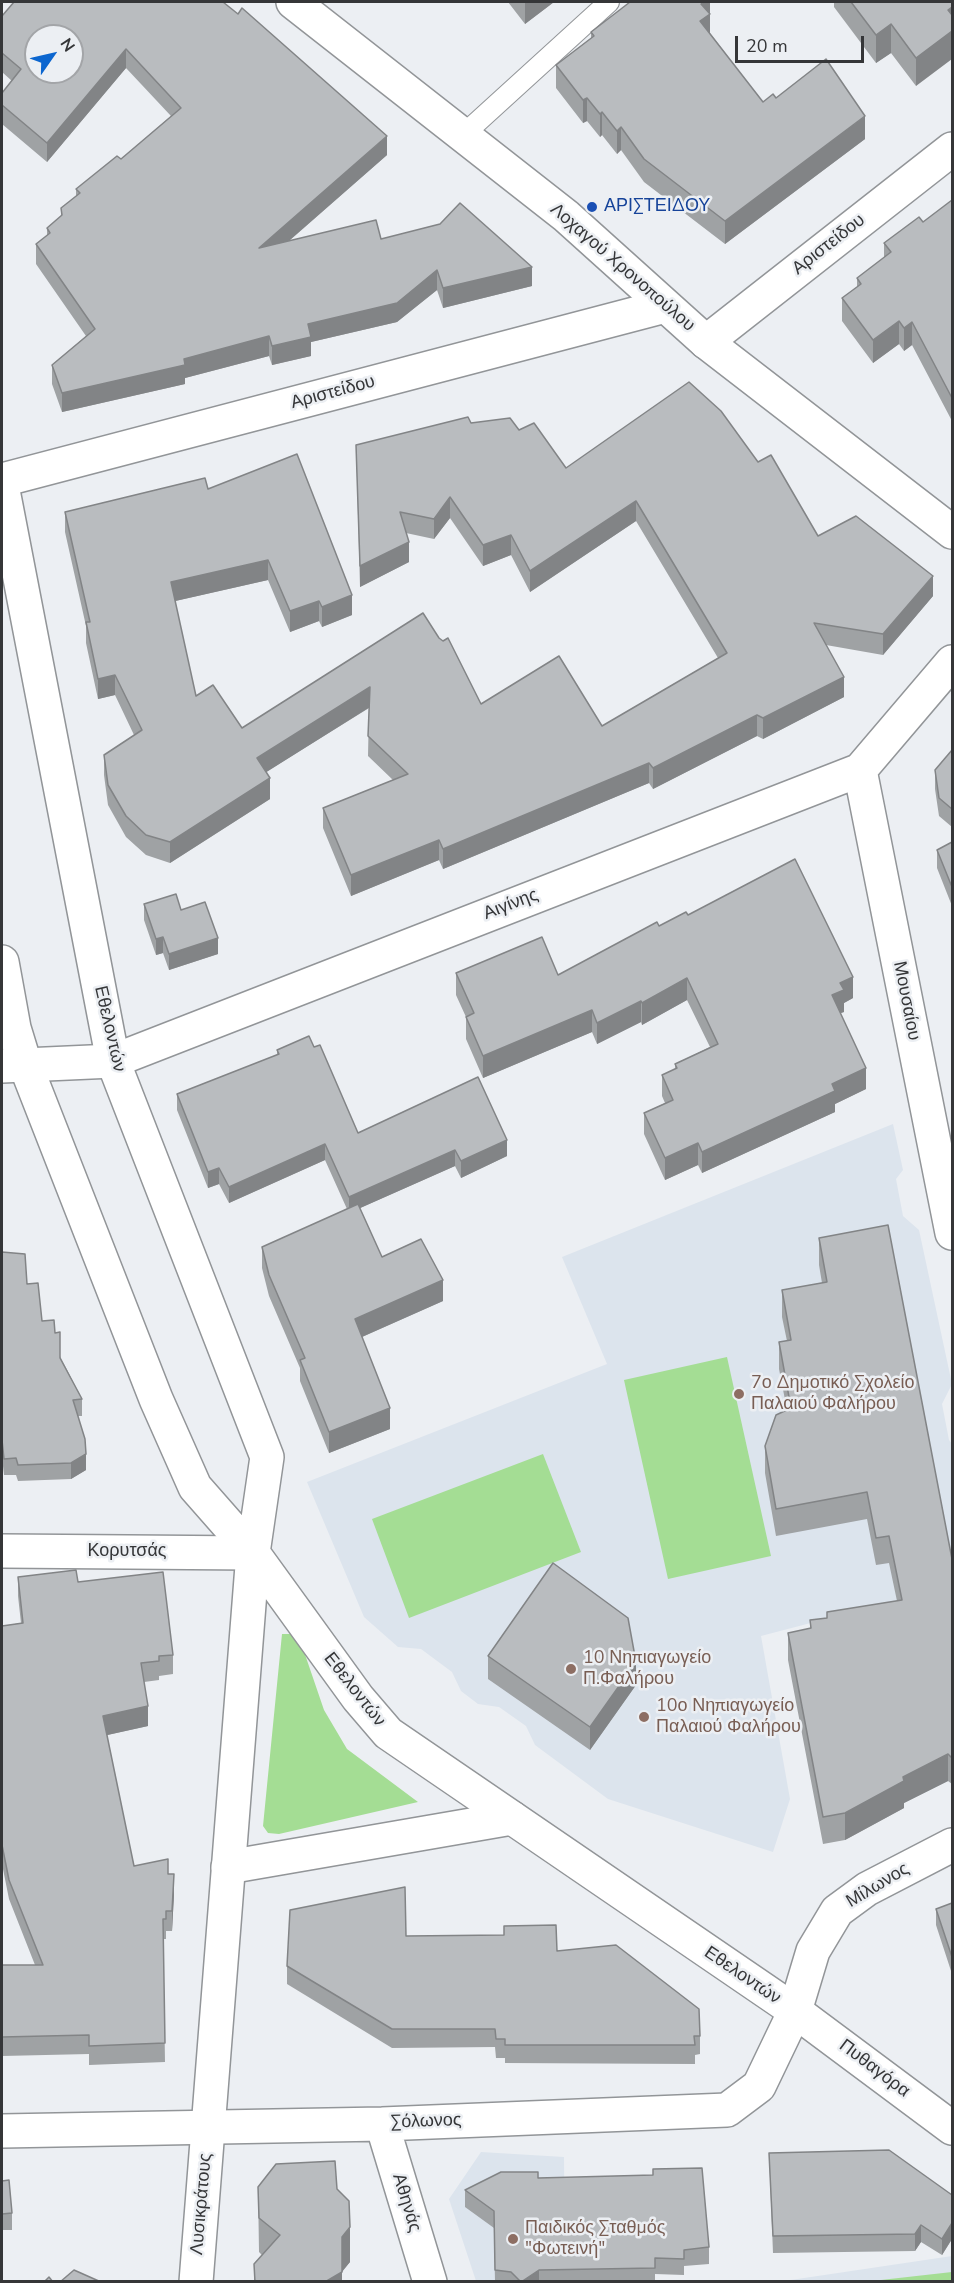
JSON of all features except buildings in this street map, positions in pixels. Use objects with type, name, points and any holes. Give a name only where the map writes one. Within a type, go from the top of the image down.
[{"type":"street","name":"Λοχαγού Χρονοπούλου","points":[[293,2],[566,216],[706,342],[952,532]]},
{"type":"street","name":"Αριστείδου","points":[[706,342],[952,149]]},
{"type":"street","name":"Αριστείδου","points":[[2,480],[664,306]]},
{"type":"street","name":"Εθελοντών","points":[[2,485],[113,1061],[267,1457],[253,1553],[208,2127]]},
{"type":"street","name":"Αιγίνης","points":[[13,1065],[113,1061],[860,770],[952,662]]},
{"type":"street","name":"Μουσαίου","points":[[860,770],[952,1233]]},
{"type":"street","name":"Εθελοντών","points":[[2,962],[14,1028],[13,1065],[195,1487],[253,1553],[358,1698],[388,1733],[795,2011]]},
{"type":"street","name":"Κορυτσάς","points":[[2,1551],[253,1553]]},
{"type":"street","points":[[228,1867],[512,1818]]},
{"type":"street","name":"Μίλωνος","points":[[795,2011],[813,1951],[837,1911],[867,1889],[952,1845]]},
{"type":"street","name":"Σόλωνος","points":[[2,2131],[382,2124],[727,2110],[759,2086],[795,2011]]},
{"type":"street","name":"Πυθαγόρα","points":[[795,2011],[952,2128]]},
{"type":"street","name":"Αθηνάς","points":[[382,2124],[430,2282]]},
{"type":"street","name":"Λυσικράτους","points":[[196,2282],[208,2127]]},
{"type":"lane","points":[[463,135],[609,2]]},
{"type":"shaded area","name":"7ο Δημοτικό Σχολείο Παλαιού Φαλήρου","points":[[893,1124],[903,1170],[896,1179],[903,1216],[919,1230],[952,1384],[942,1404],[949,1440],[952,1444],[952,1586],[761,1636],[790,1799],[773,1852],[608,1799],[535,1745],[526,1726],[499,1707],[478,1704],[461,1691],[452,1672],[421,1649],[398,1647],[364,1617],[307,1482],[607,1364],[562,1257]]},
{"type":"shaded area","name":"Παιδικός Σταθμός \"Φωτεινή\"","points":[[481,2152],[564,2157],[565,2281],[476,2281],[449,2199]]},
{"type":"shaded area","points":[[952,2256],[952,2281],[784,2281]]},
{"type":"green space","points":[[727,1357],[771,1556],[668,1579],[624,1380]]},
{"type":"green space","points":[[543,1454],[581,1552],[409,1618],[372,1519]]},
{"type":"green space","points":[[282,1634],[298,1634],[324,1710],[347,1749],[418,1802],[279,1834],[268,1833],[263,1826]]},
{"type":"green space","points":[[952,2272],[952,2281],[872,2281]]},
{"type":"place","name":"ΑΡΙΣΤΕΙΔΟΥ","points":[[592,207]]},
{"type":"place","name":"7ο Δημοτικό Σχολείο Παλαιού Φαλήρου","points":[[739,1394]]},
{"type":"place","name":"10 Νηπιαγωγείο Π.Φαλήρου","points":[[571,1669]]},
{"type":"place","name":"10ο Νηπιαγωγείο Παλαιού Φαλήρου","points":[[644,1717]]},
{"type":"place","name":"Παιδικός Σταθμός \"Φωτεινή\"","points":[[513,2239]]}]
